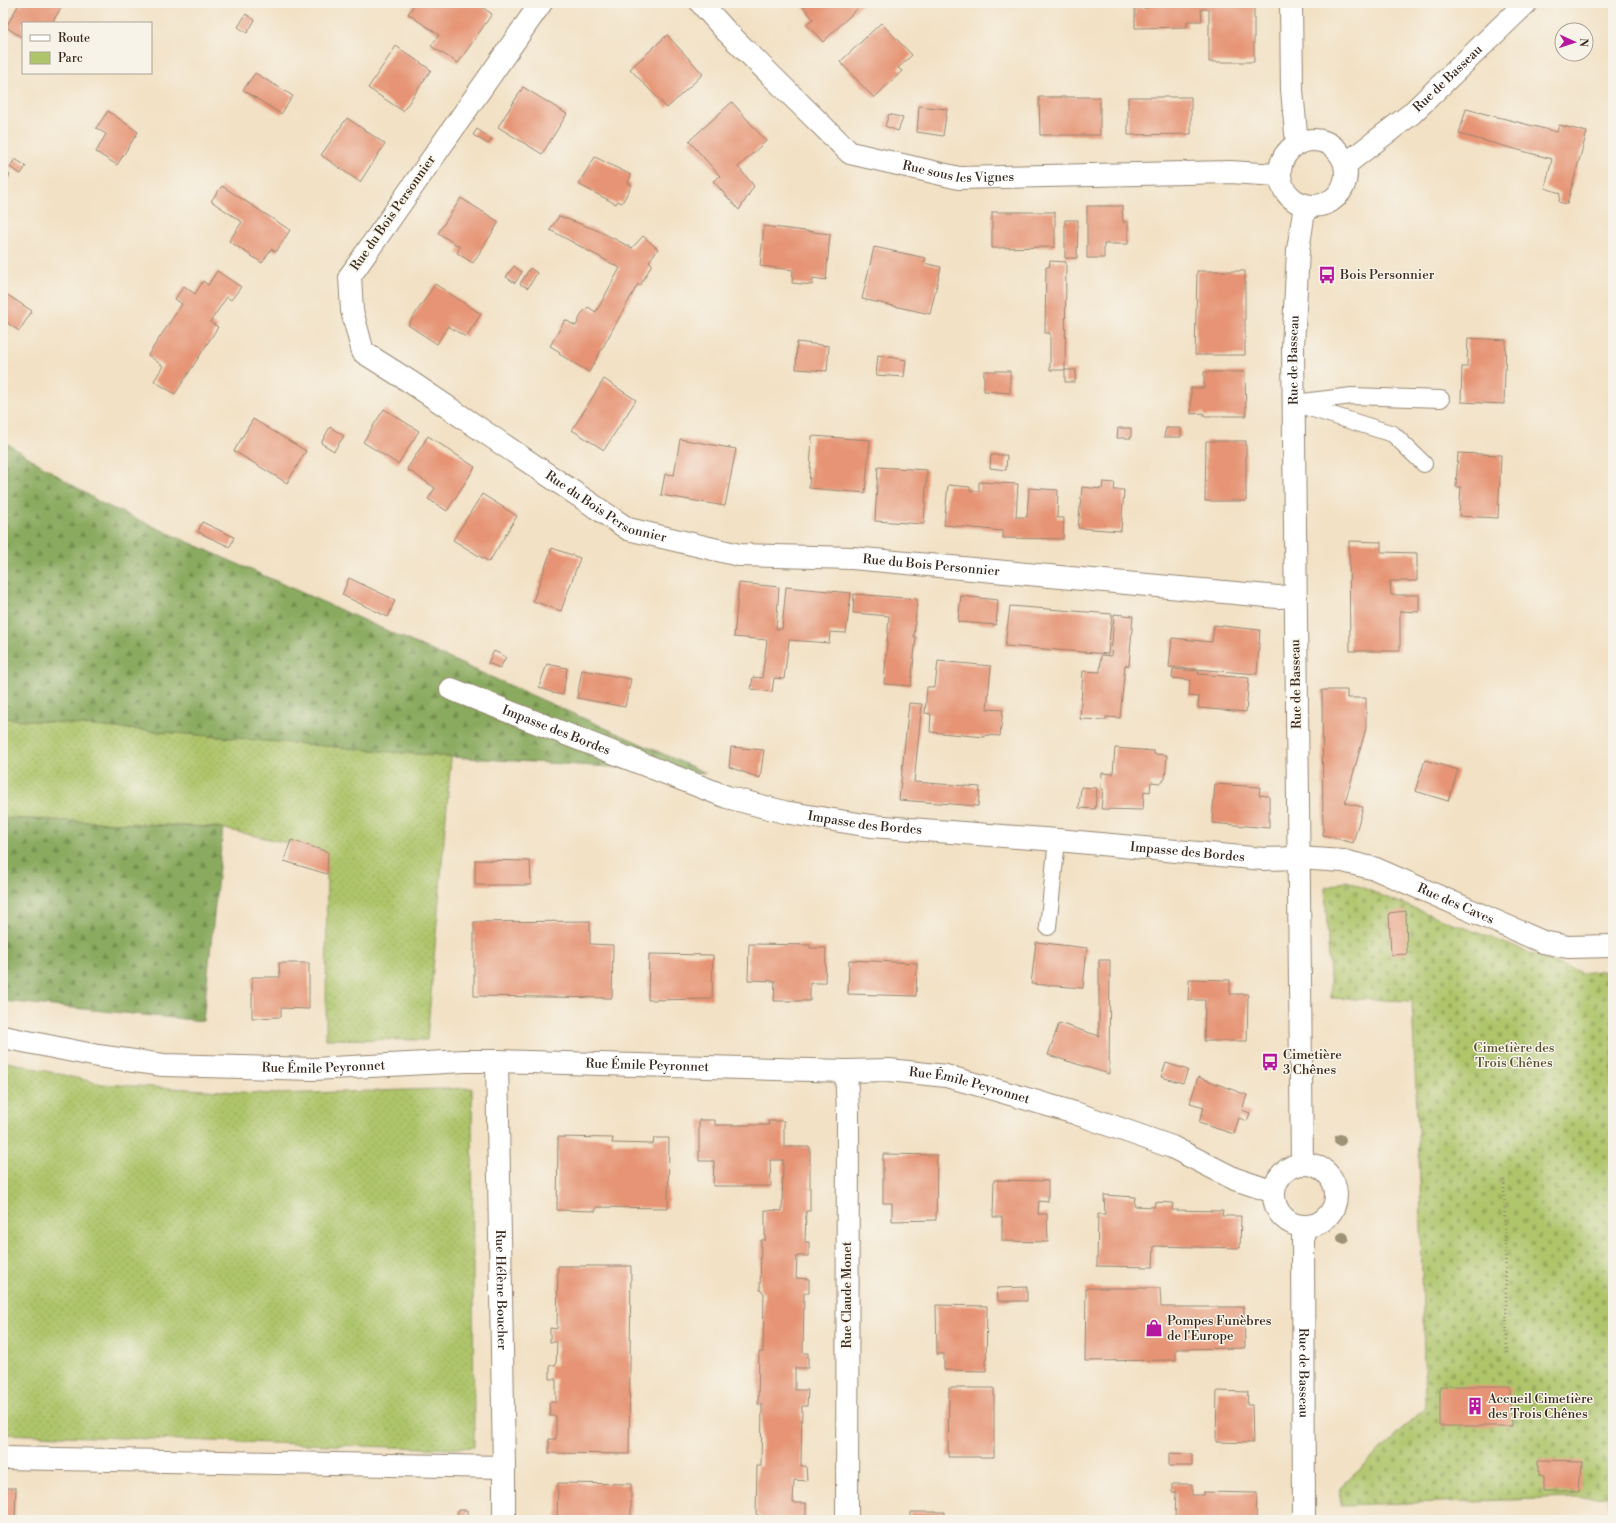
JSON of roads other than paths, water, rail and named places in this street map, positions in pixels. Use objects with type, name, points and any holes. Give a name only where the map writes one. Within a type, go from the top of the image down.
[{"type":"street","name":"Rue du Bois Personnier","points":[[541,3],[350,276],[352,311],[363,352],[412,383],[628,529],[739,555],[852,558],[1278,597],[1295,596]]},
{"type":"street","name":"Rue sous les Vignes","points":[[701,3],[725,30],[850,153],[958,178],[1230,172],[1278,175]]},
{"type":"street","points":[[1291,3],[1292,90],[1297,144]]},
{"type":"street","name":"Rue de Basseau","points":[[1346,164],[1411,114],[1526,3]]},
{"type":"street","points":[[1311,139],[1322,140],[1332,145],[1340,153],[1346,164],[1344,184],[1340,193],[1324,204],[1315,206],[1305,205],[1288,196],[1283,188],[1278,175],[1280,163],[1287,152],[1297,144],[1311,139]]},
{"type":"street","name":"Rue de Basseau","points":[[1302,1164],[1293,347],[1297,269],[1305,205]]},
{"type":"street","name":"Impasse des Bordes","points":[[451,689],[727,797],[784,812],[871,826],[1056,840],[1263,859],[1299,858]]},
{"type":"street","name":"Rue des Caves","points":[[1299,858],[1343,861],[1376,869],[1543,942],[1568,946],[1613,946]]},
{"type":"street","name":"Rue Émile Peyronnet","points":[[3,1037],[98,1056],[163,1065],[313,1069],[497,1060],[846,1071],[889,1070],[946,1076],[1075,1113],[1172,1147],[1235,1179],[1274,1192]]},
{"type":"street","name":"Rue Hélène Boucher","points":[[497,1060],[504,1520]]},
{"type":"street","name":"Rue Claude Monet","points":[[846,1071],[848,1112],[847,1520]]},
{"type":"street","points":[[1302,1164],[1312,1164],[1322,1168],[1330,1176],[1336,1186],[1337,1196],[1335,1206],[1326,1219],[1313,1226],[1303,1227],[1293,1225],[1284,1220],[1278,1212],[1274,1202],[1274,1192],[1277,1182],[1283,1173],[1292,1166],[1302,1164]]},
{"type":"street","name":"Rue de Basseau","points":[[1303,1227],[1304,1520]]},
{"type":"street","points":[[3,1458],[504,1467]]},
{"type":"lane","points":[[1294,403],[1352,396],[1441,399]]},
{"type":"lane","points":[[1294,403],[1392,434],[1424,464]]},
{"type":"lane","points":[[1048,927],[1056,840]]},
{"type":"place","name":"Bois Personnier","points":[[1327,275]]},
{"type":"place","name":"Cimetière 3 Chênes","points":[[1270,1062]]},
{"type":"place","name":"Pompes Funèbres de l'Europe","points":[[1154,1328]]},
{"type":"place","name":"Accueil Cimetière des Trois Chênes","points":[[1475,1406]]},
{"type":"park label","name":"Cimetière des Trois Chênes","points":[[1514,1056]]}]
